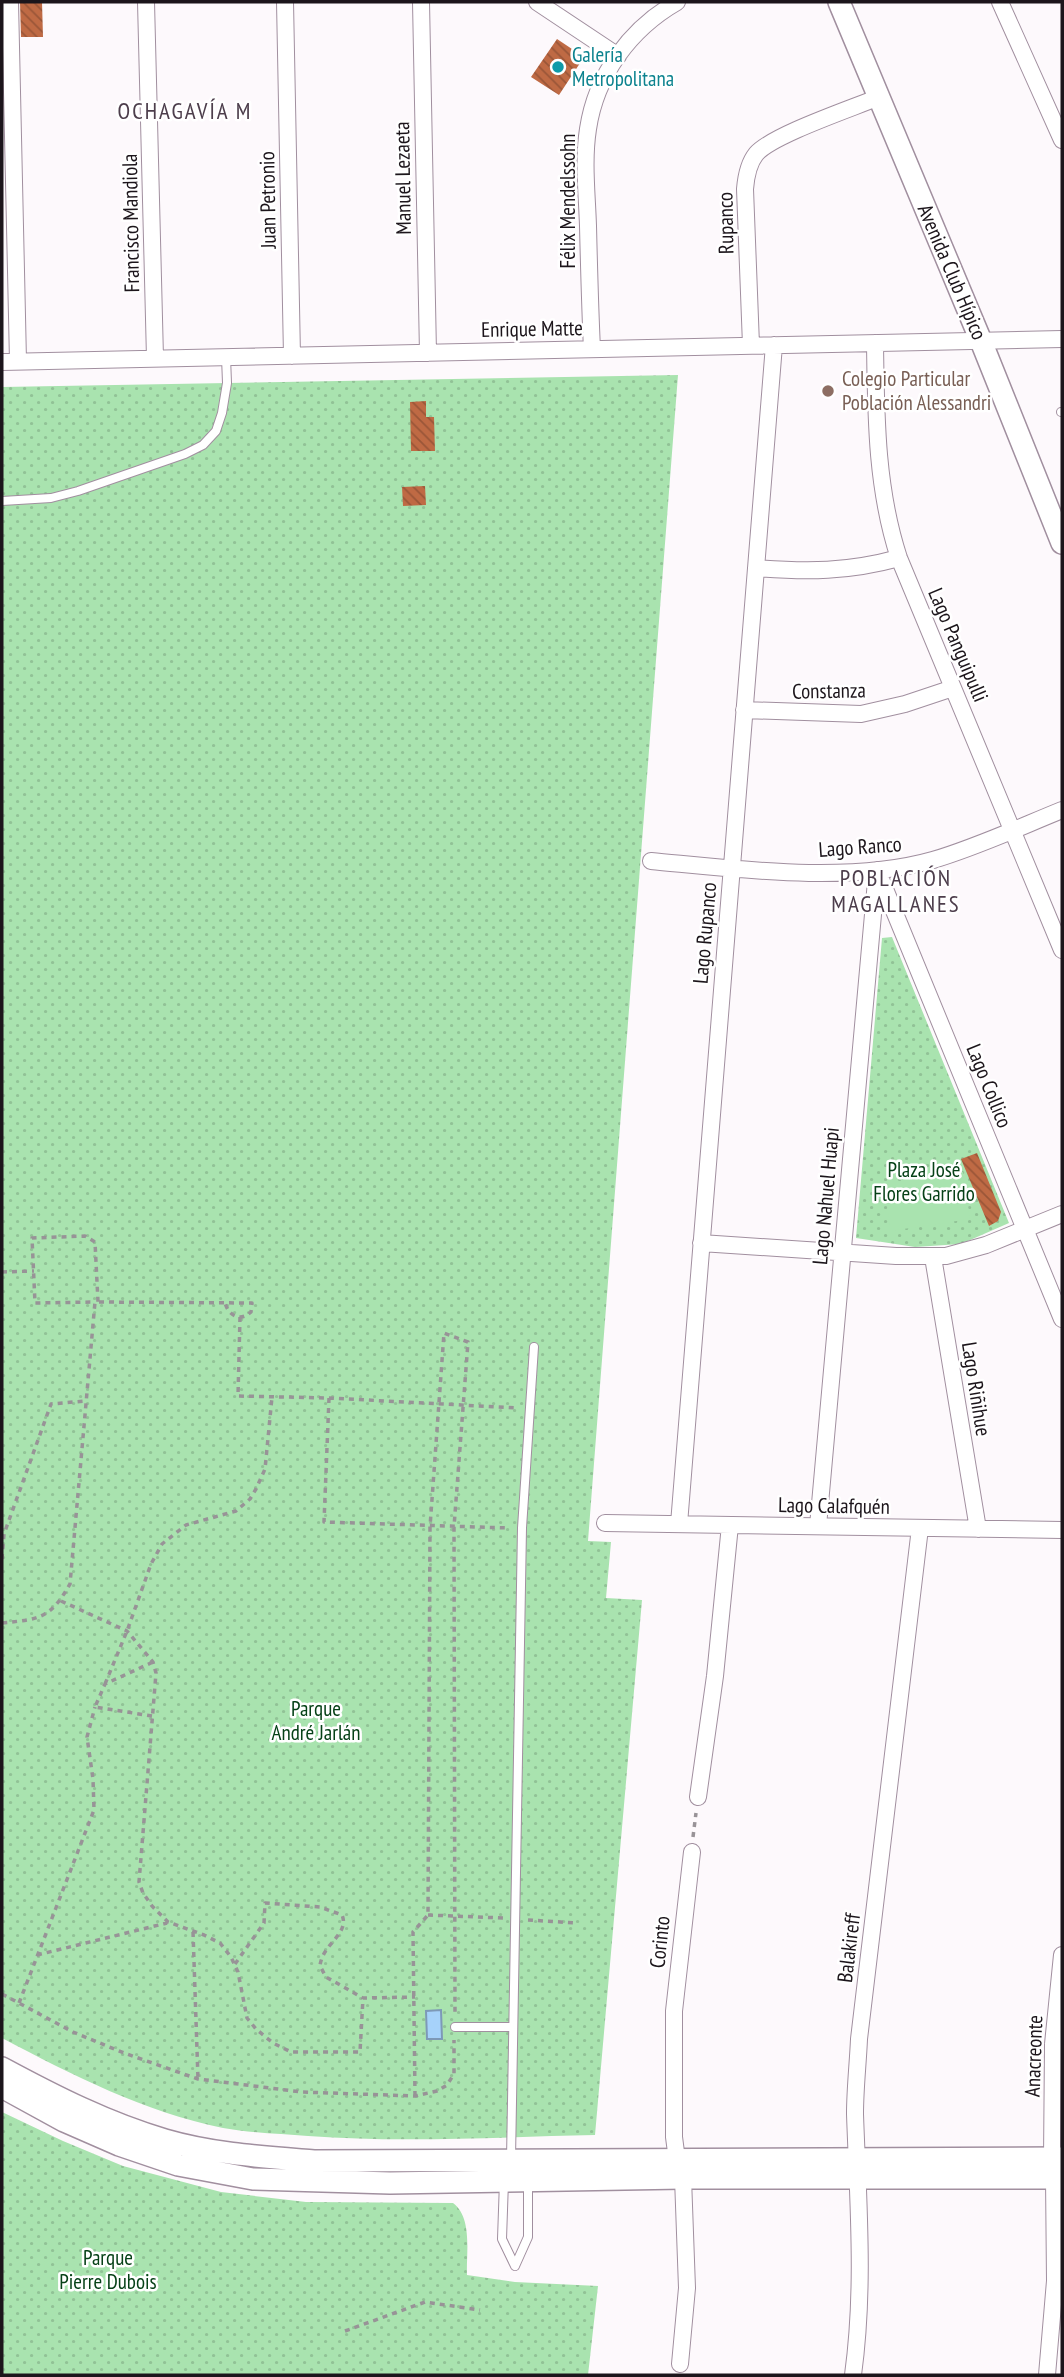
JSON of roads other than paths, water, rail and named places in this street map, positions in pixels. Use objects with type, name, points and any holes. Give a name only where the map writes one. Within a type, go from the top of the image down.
[{"type":"main road","name":"Avenida Club Hípico","points":[[839,2],[1062,543]]},
{"type":"main road","points":[[2,2068],[96,2115],[165,2140],[214,2151],[346,2163],[508,2171],[528,2180],[680,2169]]},
{"type":"main road","points":[[2,2087],[64,2121],[118,2145],[178,2165],[253,2179],[311,2182],[508,2171],[1058,2168]]},
{"type":"street","points":[[10,2],[10,362]]},
{"type":"street","name":"Francisco Mandiola","points":[[146,2],[155,358]]},
{"type":"street","name":"Juan Petronio","points":[[285,2],[292,356]]},
{"type":"street","name":"Manuel Lezaeta","points":[[421,2],[428,353]]},
{"type":"street","points":[[537,2],[618,55]]},
{"type":"street","name":"Félix Mendelssohn","points":[[592,349],[586,143],[596,98],[618,55],[636,32],[677,2]]},
{"type":"street","points":[[1000,2],[1062,140]]},
{"type":"street","name":"Rupanco","points":[[751,345],[745,190],[754,156],[770,142],[879,97]]},
{"type":"street","name":"Enrique Matte","points":[[10,362],[1062,339]]},
{"type":"street","name":"Lago Panguipulli","points":[[875,343],[876,421],[881,486],[898,558],[1062,950]]},
{"type":"street","name":"Lago Rupanco","points":[[679,1524],[774,345]]},
{"type":"street","points":[[755,568],[824,572],[873,565],[898,558]]},
{"type":"street","name":"Constanza","points":[[744,710],[861,714],[905,704],[953,688]]},
{"type":"street","name":"Lago Ranco","points":[[651,861],[804,872],[877,870],[932,860],[1062,810]]},
{"type":"street","name":"Lago Collico","points":[[877,870],[1062,1319]]},
{"type":"street","name":"Lago Nahuel Huapi","points":[[818,1526],[877,870]]},
{"type":"street","points":[[701,1242],[933,1257],[972,1250],[1062,1214]]},
{"type":"street","name":"Lago Riñihue","points":[[933,1257],[978,1529]]},
{"type":"street","name":"Lago Calafquén","points":[[605,1523],[1062,1530]]},
{"type":"street","points":[[698,1797],[715,1676],[730,1525]]},
{"type":"street","name":"Balakireff","points":[[853,2375],[860,2278],[859,2168],[855,2111],[859,2039],[920,1528]]},
{"type":"street","name":"Corinto","points":[[680,2364],[687,2288],[680,2169],[674,2131],[674,2011],[692,1852]]},
{"type":"street","name":"Anacreonte","points":[[1047,2375],[1055,2281],[1058,2168],[1053,2044],[1062,1955]]},
{"type":"lane","points":[[2,501],[51,498],[78,491],[203,445],[216,431],[222,413],[228,383],[226,357]]},
{"type":"lane","points":[[528,2180],[528,2237],[515,2266],[502,2239],[508,2171],[513,2027],[522,1528],[534,1348]]},
{"type":"lane","points":[[455,2027],[513,2027]]},
{"type":"water","points":[[441,2010],[442,2039],[427,2039],[426,2011]]},
{"type":"place","name":"Galería Metropolitana","points":[[558,67]]},
{"type":"place","name":"Colegio Particular Población Alessandri","points":[[828,391]]},
{"type":"district","name":"OCHAGAVÍA M","points":[[185,111]]},
{"type":"district","name":"POBLACIÓN MAGALLANES","points":[[896,891]]},
{"type":"park label","name":"Plaza José Flores Garrido","points":[[924,1182]]},
{"type":"park label","name":"Parque André Jarlán","points":[[316,1721]]},
{"type":"park label","name":"Parque Pierre Dubois","points":[[108,2270]]}]
